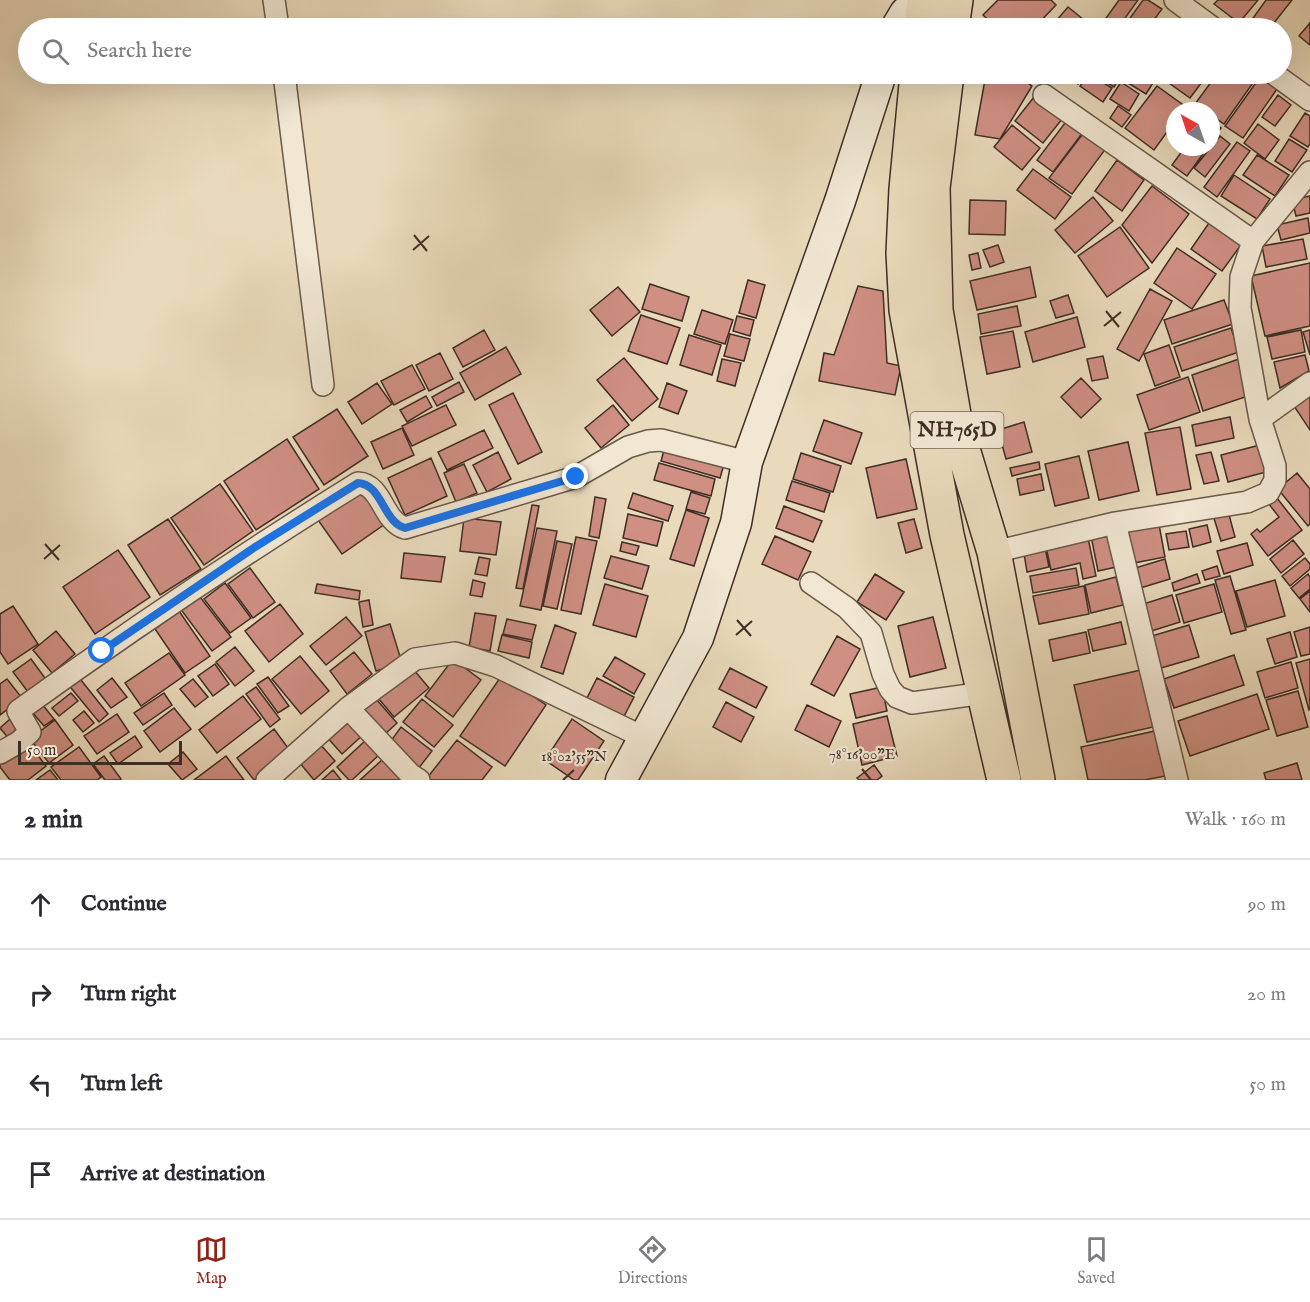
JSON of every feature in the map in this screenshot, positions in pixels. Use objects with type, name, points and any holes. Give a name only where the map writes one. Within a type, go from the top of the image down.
[{"type":"highway","points":[[922,18],[924,0]]},
{"type":"highway","points":[[953,18],[956,0]]},
{"type":"highway","name":"NH765D","points":[[916,84],[903,242],[906,310],[947,535],[1004,780]]},
{"type":"highway","name":"NH765D","points":[[946,84],[933,188],[936,310],[956,426],[994,552],[1038,780]]},
{"type":"street","points":[[274,0],[277,18]]},
{"type":"street","points":[[902,18],[918,0]]},
{"type":"street","points":[[1175,0],[1199,18]]},
{"type":"street","points":[[285,84],[323,385]]},
{"type":"street","points":[[621,780],[699,638],[736,523],[747,462],[840,201],[878,84]]},
{"type":"street","points":[[1288,84],[1310,100]]},
{"type":"street","points":[[1044,95],[1253,241]]},
{"type":"street","points":[[994,552],[1115,523],[1247,502],[1268,493],[1275,480],[1275,466],[1260,419],[1240,308],[1240,277],[1253,241],[1310,172]]},
{"type":"street","points":[[1260,419],[1310,383]]},
{"type":"street","points":[[0,753],[20,742],[30,732],[18,711],[255,547],[358,483],[369,486],[396,524],[405,528],[576,477],[628,447],[648,441],[661,440],[747,462]]},
{"type":"street","points":[[1115,523],[1177,780]]},
{"type":"street","points":[[812,583],[847,608],[871,633],[883,674],[890,689],[897,697],[912,703],[984,693]]},
{"type":"street","points":[[267,780],[348,708],[416,659],[455,653],[496,666],[645,738]]},
{"type":"street","points":[[348,708],[411,775],[419,780]]},
{"type":"building","points":[[998,0],[1051,0],[1056,5],[1044,18],[986,18],[983,15]]},
{"type":"building","points":[[1119,0],[1138,0],[1125,18],[1106,18]]},
{"type":"building","points":[[1143,0],[1148,0],[1162,9],[1155,18],[1130,18]]},
{"type":"building","points":[[1218,0],[1258,0],[1243,18],[1232,18],[1214,4]]},
{"type":"building","points":[[1266,0],[1292,0],[1278,18],[1253,18]]},
{"type":"building","points":[[1068,7],[1082,18],[1059,18]]},
{"type":"building","points":[[1310,23],[1310,45],[1299,36]]},
{"type":"building","points":[[984,84],[1029,84],[1032,86],[1000,139],[975,135]]},
{"type":"building","points":[[1082,84],[1105,84],[1112,88],[1103,102],[1080,86]]},
{"type":"building","points":[[1120,84],[1124,84],[1139,94],[1129,111],[1110,99]]},
{"type":"building","points":[[1130,84],[1152,84],[1146,94]]},
{"type":"building","points":[[1170,84],[1200,84],[1190,98]]},
{"type":"building","points":[[1210,84],[1252,84],[1224,124],[1220,121],[1220,102],[1196,102]]},
{"type":"building","points":[[1255,84],[1270,84],[1277,89],[1243,138],[1225,126]]},
{"type":"building","points":[[1157,86],[1179,102],[1166,102],[1166,133],[1154,150],[1125,128]]},
{"type":"building","points":[[1038,92],[1066,114],[1043,143],[1015,121]]},
{"type":"building","points":[[1278,95],[1291,105],[1275,126],[1262,117]]},
{"type":"building","points":[[1118,106],[1131,115],[1122,127],[1110,118]]},
{"type":"building","points":[[1305,113],[1310,116],[1310,144],[1308,147],[1290,136]]},
{"type":"building","points":[[1068,119],[1084,131],[1053,172],[1037,160]]},
{"type":"building","points":[[1258,124],[1279,140],[1265,159],[1244,143]]},
{"type":"building","points":[[1012,125],[1040,148],[1022,170],[994,147]]},
{"type":"building","points":[[1085,131],[1107,147],[1072,194],[1049,178]]},
{"type":"building","points":[[1220,136],[1230,144],[1205,177],[1194,168],[1204,156],[1220,156]]},
{"type":"building","points":[[1289,139],[1307,150],[1292,172],[1275,161]]},
{"type":"building","points":[[1237,142],[1250,151],[1217,197],[1204,187]]},
{"type":"building","points":[[1257,155],[1289,175],[1275,196],[1243,175]]},
{"type":"building","points":[[1178,156],[1201,156],[1187,176],[1172,165]]},
{"type":"building","points":[[1117,160],[1144,180],[1122,211],[1095,191]]},
{"type":"building","points":[[1033,169],[1071,197],[1055,219],[1017,190]]},
{"type":"building","points":[[1234,175],[1270,199],[1257,219],[1221,196]]},
{"type":"building","points":[[1152,186],[1189,214],[1152,263],[1122,225]]},
{"type":"building","points":[[1310,196],[1310,213],[1296,216],[1292,200]]},
{"type":"building","points":[[1093,197],[1113,221],[1075,253],[1055,230]]},
{"type":"building","points":[[970,200],[1006,201],[1005,235],[969,234]]},
{"type":"building","points":[[1308,218],[1310,233],[1281,240],[1277,225]]},
{"type":"building","points":[[1211,220],[1243,242],[1222,271],[1191,249]]},
{"type":"building","points":[[1120,227],[1149,268],[1107,297],[1078,256]]},
{"type":"building","points":[[1303,239],[1307,259],[1266,267],[1262,246]]},
{"type":"building","points":[[998,245],[1004,262],[990,267],[983,250]]},
{"type":"building","points":[[1177,248],[1216,274],[1192,309],[1154,283]]},
{"type":"building","points":[[978,253],[981,268],[972,270],[969,255]]},
{"type":"building","points":[[1310,263],[1310,326],[1265,336],[1251,276]]},
{"type":"building","points":[[1030,267],[1036,297],[977,310],[970,281]]},
{"type":"building","points":[[748,280],[765,285],[756,318],[739,313]]},
{"type":"building","points":[[650,284],[689,297],[682,321],[642,309]]},
{"type":"building","points":[[858,286],[883,291],[887,363],[901,366],[895,395],[819,381],[824,353],[834,355]]},
{"type":"building","points":[[618,287],[640,312],[612,336],[590,310]]},
{"type":"building","points":[[1150,289],[1172,301],[1139,361],[1117,349]]},
{"type":"building","points":[[1068,295],[1074,313],[1056,318],[1050,301]]},
{"type":"building","points":[[1224,300],[1233,324],[1172,344],[1164,320]]},
{"type":"building","points":[[1017,306],[1021,326],[981,334],[978,314]]},
{"type":"building","points":[[702,310],[733,320],[725,344],[694,334]]},
{"type":"building","points":[[641,315],[680,328],[667,364],[628,351]]},
{"type":"building","points":[[737,316],[754,320],[750,336],[733,331]]},
{"type":"building","points":[[1077,317],[1085,347],[1033,362],[1025,332]]},
{"type":"building","points":[[1231,328],[1239,352],[1182,371],[1174,347]]},
{"type":"building","points":[[484,330],[495,350],[463,367],[453,348]]},
{"type":"building","points":[[1301,330],[1305,352],[1272,359],[1267,337]]},
{"type":"building","points":[[1310,330],[1310,355],[1303,332]]},
{"type":"building","points":[[1013,331],[1020,367],[987,374],[980,337]]},
{"type":"building","points":[[730,334],[750,339],[744,361],[724,356]]},
{"type":"building","points":[[689,335],[721,345],[712,375],[680,365]]},
{"type":"building","points":[[1169,345],[1180,377],[1155,386],[1144,354]]},
{"type":"building","points":[[506,347],[521,374],[475,400],[460,373]]},
{"type":"building","points":[[440,353],[453,379],[429,391],[416,365]]},
{"type":"building","points":[[1305,355],[1309,371],[1280,388],[1274,362]]},
{"type":"building","points":[[1103,356],[1108,378],[1092,381],[1087,359]]},
{"type":"building","points":[[624,358],[658,399],[632,421],[597,380]]},
{"type":"building","points":[[722,359],[741,363],[735,386],[717,381]]},
{"type":"building","points":[[1239,359],[1251,395],[1203,411],[1192,375]]},
{"type":"building","points":[[412,365],[425,389],[394,405],[381,381]]},
{"type":"building","points":[[1188,377],[1200,412],[1149,430],[1137,395]]},
{"type":"building","points":[[1081,378],[1101,399],[1081,418],[1061,397]]},
{"type":"building","points":[[459,382],[464,392],[437,406],[432,397]]},
{"type":"building","points":[[377,383],[392,404],[362,424],[348,402]]},
{"type":"building","points":[[667,383],[687,391],[678,414],[659,407]]},
{"type":"building","points":[[1310,391],[1310,430],[1292,403]]},
{"type":"building","points":[[513,393],[542,452],[518,464],[489,405]]},
{"type":"building","points":[[426,396],[432,407],[407,422],[400,410]]},
{"type":"building","points":[[446,405],[456,425],[412,446],[402,426]]},
{"type":"building","points":[[613,405],[629,425],[601,448],[585,428]]},
{"type":"building","points":[[337,409],[368,456],[324,485],[293,437]]},
{"type":"building","points":[[1230,417],[1234,438],[1196,446],[1192,425]]},
{"type":"building","points":[[824,420],[862,433],[851,464],[813,451]]},
{"type":"building","points":[[1024,422],[1032,452],[1006,459],[998,430]]},
{"type":"building","points":[[1180,427],[1191,489],[1157,495],[1145,433]]},
{"type":"building","points":[[402,428],[414,455],[383,469],[371,442]]},
{"type":"building","points":[[484,430],[493,448],[447,470],[438,452]]},
{"type":"building","points":[[287,439],[319,489],[256,530],[224,481]]},
{"type":"building","points":[[1128,442],[1139,491],[1099,500],[1088,451]]},
{"type":"building","points":[[666,443],[725,461],[720,478],[661,461]]},
{"type":"building","points":[[1264,444],[1270,471],[1228,482],[1221,455]]},
{"type":"building","points":[[498,452],[511,479],[487,492],[473,465]]},
{"type":"building","points":[[1211,452],[1219,481],[1204,484],[1196,455]]},
{"type":"building","points":[[801,453],[841,466],[833,492],[793,479]]},
{"type":"building","points":[[1079,456],[1089,498],[1055,506],[1045,464]]},
{"type":"building","points":[[431,458],[447,496],[405,515],[388,478]]},
{"type":"building","points":[[906,459],[917,509],[877,518],[866,468]]},
{"type":"building","points":[[1039,462],[1040,469],[1012,476],[1010,468]]},
{"type":"building","points":[[659,463],[715,479],[711,496],[654,480]]},
{"type":"building","points":[[464,464],[477,493],[456,502],[444,473]]},
{"type":"building","points":[[1297,473],[1310,489],[1310,524],[1308,526],[1278,489]]},
{"type":"building","points":[[1041,474],[1044,490],[1020,495],[1017,479]]},
{"type":"building","points":[[792,481],[830,493],[824,512],[786,500]]},
{"type":"building","points":[[220,484],[253,531],[204,565],[171,518]]},
{"type":"building","points":[[361,490],[385,524],[342,554],[318,520]]},
{"type":"building","points":[[691,492],[710,498],[705,514],[686,509]]},
{"type":"building","points":[[633,493],[673,506],[668,521],[628,508]]},
{"type":"building","points":[[1273,493],[1302,530],[1268,556],[1251,534],[1257,529],[1260,532],[1279,517],[1265,499]]},
{"type":"building","points":[[595,497],[606,499],[599,538],[589,536]]},
{"type":"building","points":[[532,505],[539,506],[523,589],[516,588]]},
{"type":"building","points":[[784,506],[822,521],[813,542],[776,528]]},
{"type":"building","points":[[686,510],[709,518],[694,566],[670,559]]},
{"type":"building","points":[[1228,511],[1235,537],[1221,541],[1213,515]]},
{"type":"building","points":[[628,514],[663,522],[657,546],[623,538]]},
{"type":"building","points":[[464,518],[501,522],[496,555],[460,551]]},
{"type":"building","points":[[168,519],[201,569],[160,595],[128,545]]},
{"type":"building","points":[[914,519],[922,548],[906,553],[898,523]]},
{"type":"building","points":[[1158,519],[1165,557],[1134,563],[1127,526]]},
{"type":"building","points":[[1207,525],[1211,542],[1193,547],[1189,529]]},
{"type":"building","points":[[1114,526],[1121,566],[1098,571],[1090,531]]},
{"type":"building","points":[[537,528],[557,531],[541,610],[520,606]]},
{"type":"building","points":[[1186,531],[1189,547],[1169,550],[1166,534]]},
{"type":"building","points":[[1087,533],[1096,576],[1083,579],[1080,563],[1051,570],[1045,542]]},
{"type":"building","points":[[775,536],[811,552],[798,580],[762,564]]},
{"type":"building","points":[[576,537],[597,541],[581,614],[561,610]]},
{"type":"building","points":[[1293,540],[1304,554],[1281,573],[1270,559]]},
{"type":"building","points":[[557,541],[572,544],[557,609],[543,606]]},
{"type":"building","points":[[622,542],[639,546],[636,555],[620,551]]},
{"type":"building","points":[[1044,543],[1049,567],[1027,572],[1023,547]]},
{"type":"building","points":[[1247,543],[1253,565],[1224,574],[1217,551]]},
{"type":"building","points":[[118,550],[150,597],[95,634],[63,587]]},
{"type":"building","points":[[404,553],[445,557],[441,582],[401,578]]},
{"type":"building","points":[[611,556],[649,566],[642,589],[604,578]]},
{"type":"building","points":[[479,557],[490,559],[487,576],[475,574]]},
{"type":"building","points":[[1305,558],[1310,564],[1310,569],[1290,586],[1282,576]]},
{"type":"building","points":[[1165,559],[1170,579],[1137,589],[1132,569]]},
{"type":"building","points":[[1217,566],[1220,576],[1205,580],[1202,571]]},
{"type":"building","points":[[250,568],[275,602],[253,618],[228,584]]},
{"type":"building","points":[[1076,568],[1079,585],[1033,593],[1030,576]]},
{"type":"building","points":[[875,574],[904,592],[886,620],[857,602]]},
{"type":"building","points":[[1197,574],[1200,583],[1174,591],[1172,583]]},
{"type":"building","points":[[1308,574],[1310,589],[1299,598],[1291,588]]},
{"type":"building","points":[[1230,576],[1246,630],[1231,634],[1215,580]]},
{"type":"building","points":[[1116,577],[1123,605],[1091,613],[1085,585]]},
{"type":"building","points":[[473,580],[485,583],[482,597],[470,595]]},
{"type":"building","points":[[1275,580],[1285,616],[1247,627],[1236,591]]},
{"type":"building","points":[[225,583],[251,618],[230,633],[204,599]]},
{"type":"building","points":[[317,584],[360,591],[359,600],[315,593]]},
{"type":"building","points":[[605,584],[648,596],[636,637],[593,625]]},
{"type":"building","points":[[1214,584],[1222,612],[1184,623],[1176,595]]},
{"type":"building","points":[[1084,586],[1089,614],[1039,624],[1033,596]]},
{"type":"building","points":[[1310,591],[1310,612],[1300,599]]},
{"type":"building","points":[[197,593],[231,637],[212,651],[179,607]]},
{"type":"building","points":[[1172,595],[1180,622],[1145,633],[1137,606]]},
{"type":"building","points":[[369,600],[373,625],[363,627],[359,602]]},
{"type":"building","points":[[280,604],[303,634],[269,662],[245,631]]},
{"type":"building","points":[[13,606],[38,644],[8,664],[0,652],[0,614]]},
{"type":"building","points":[[179,611],[210,656],[185,673],[155,629]]},
{"type":"building","points":[[475,613],[496,616],[490,651],[469,647]]},
{"type":"building","points":[[346,617],[362,636],[326,665],[310,646]]},
{"type":"building","points":[[933,617],[946,668],[910,677],[898,626]]},
{"type":"building","points":[[507,619],[536,625],[532,640],[503,634]]},
{"type":"building","points":[[1121,622],[1126,644],[1093,651],[1088,630]]},
{"type":"building","points":[[390,624],[402,663],[376,671],[365,632]]},
{"type":"building","points":[[555,625],[576,633],[563,674],[541,667]]},
{"type":"building","points":[[1189,625],[1199,657],[1154,670],[1145,638]]},
{"type":"building","points":[[1310,627],[1310,654],[1301,656],[1294,632]]},
{"type":"building","points":[[56,631],[75,654],[52,673],[33,650]]},
{"type":"building","points":[[1086,632],[1090,653],[1053,661],[1049,640]]},
{"type":"building","points":[[1290,632],[1297,657],[1275,664],[1267,639]]},
{"type":"building","points":[[502,635],[532,642],[529,658],[498,651]]},
{"type":"building","points":[[837,636],[860,649],[834,696],[811,684]]},
{"type":"building","points":[[235,647],[254,671],[235,686],[216,662]]},
{"type":"building","points":[[354,652],[372,674],[347,694],[330,671]]},
{"type":"building","points":[[169,653],[185,675],[141,706],[125,683]]},
{"type":"building","points":[[1234,655],[1244,685],[1174,708],[1164,679]]},
{"type":"building","points":[[300,656],[329,691],[301,714],[272,679]]},
{"type":"building","points":[[615,657],[645,674],[634,694],[603,676]]},
{"type":"building","points":[[31,659],[45,678],[28,692],[13,672]]},
{"type":"building","points":[[453,659],[481,680],[453,717],[425,696]]},
{"type":"building","points":[[1310,659],[1310,709],[1309,710],[1296,663]]},
{"type":"building","points":[[1291,662],[1298,688],[1265,698],[1257,672]]},
{"type":"building","points":[[215,664],[229,684],[213,696],[198,676]]},
{"type":"building","points":[[730,668],[767,687],[756,708],[719,689]]},
{"type":"building","points":[[414,670],[429,688],[394,717],[379,699]]},
{"type":"building","points":[[1141,670],[1153,727],[1087,742],[1074,685]]},
{"type":"building","points":[[77,675],[108,714],[99,722],[67,683]]},
{"type":"building","points":[[502,675],[546,705],[505,766],[460,736]]},
{"type":"building","points":[[268,677],[289,706],[278,713],[257,684]]},
{"type":"building","points":[[112,678],[127,697],[111,708],[97,690]]},
{"type":"building","points":[[597,678],[634,697],[622,720],[585,702]]},
{"type":"building","points":[[7,679],[22,698],[0,715],[0,684]]},
{"type":"building","points":[[193,679],[208,697],[195,707],[180,689]]},
{"type":"building","points":[[256,687],[280,719],[270,727],[246,694]]},
{"type":"building","points":[[882,687],[887,711],[856,718],[850,694]]},
{"type":"building","points":[[1298,691],[1308,727],[1277,736],[1266,700]]},
{"type":"building","points":[[71,693],[78,701],[59,716],[52,708]]},
{"type":"building","points":[[164,693],[172,705],[143,725],[134,713]]},
{"type":"building","points":[[1257,694],[1269,729],[1190,756],[1178,721]]},
{"type":"building","points":[[243,696],[261,719],[217,753],[199,730]]},
{"type":"building","points":[[376,699],[397,723],[382,737],[361,713]]},
{"type":"building","points":[[422,699],[453,725],[434,747],[403,722]]},
{"type":"building","points":[[726,702],[754,717],[741,742],[713,727]]},
{"type":"building","points":[[42,704],[54,719],[44,726],[32,712]]},
{"type":"building","points":[[807,705],[841,721],[829,747],[795,730]]},
{"type":"building","points":[[174,708],[191,729],[160,752],[144,731]]},
{"type":"building","points":[[84,711],[94,723],[83,732],[73,720]]},
{"type":"building","points":[[117,714],[129,732],[97,754],[84,736]]},
{"type":"building","points":[[347,715],[364,734],[342,754],[325,735]]},
{"type":"building","points":[[887,716],[897,756],[862,765],[853,724]]},
{"type":"building","points":[[10,719],[21,733],[11,741],[0,728]]},
{"type":"building","points":[[572,719],[604,741],[578,780],[574,780],[545,760]]},
{"type":"building","points":[[55,720],[73,745],[49,763],[30,739]]},
{"type":"building","points":[[401,727],[432,751],[418,769],[388,745]]},
{"type":"building","points":[[274,729],[291,752],[254,780],[237,758]]},
{"type":"building","points":[[1155,731],[1165,776],[1145,780],[1088,780],[1081,747]]},
{"type":"building","points":[[135,736],[142,747],[118,764],[110,753]]},
{"type":"building","points":[[366,740],[380,754],[352,780],[349,780],[337,767]]},
{"type":"building","points":[[457,740],[492,767],[482,780],[430,780],[427,778]]},
{"type":"building","points":[[27,741],[46,766],[28,780],[10,780],[0,767],[0,762]]},
{"type":"building","points":[[320,744],[335,761],[314,780],[299,762]]},
{"type":"building","points":[[79,747],[101,777],[97,780],[61,780],[51,767]]},
{"type":"building","points":[[183,752],[197,769],[182,780],[168,764]]},
{"type":"building","points":[[104,756],[120,780],[105,780],[93,764]]},
{"type":"building","points":[[226,756],[244,780],[194,780]]},
{"type":"building","points":[[383,759],[402,780],[360,780]]},
{"type":"building","points":[[1297,763],[1302,780],[1266,780],[1264,773]]},
{"type":"building","points":[[874,765],[882,776],[877,780],[857,778]]},
{"type":"building","points":[[50,770],[58,780],[36,780]]},
{"type":"building","points":[[333,770],[341,780],[322,780]]},
{"type":"route","points":[[102,651],[255,547],[358,483],[369,486],[396,524],[405,528],[576,477]]}]
